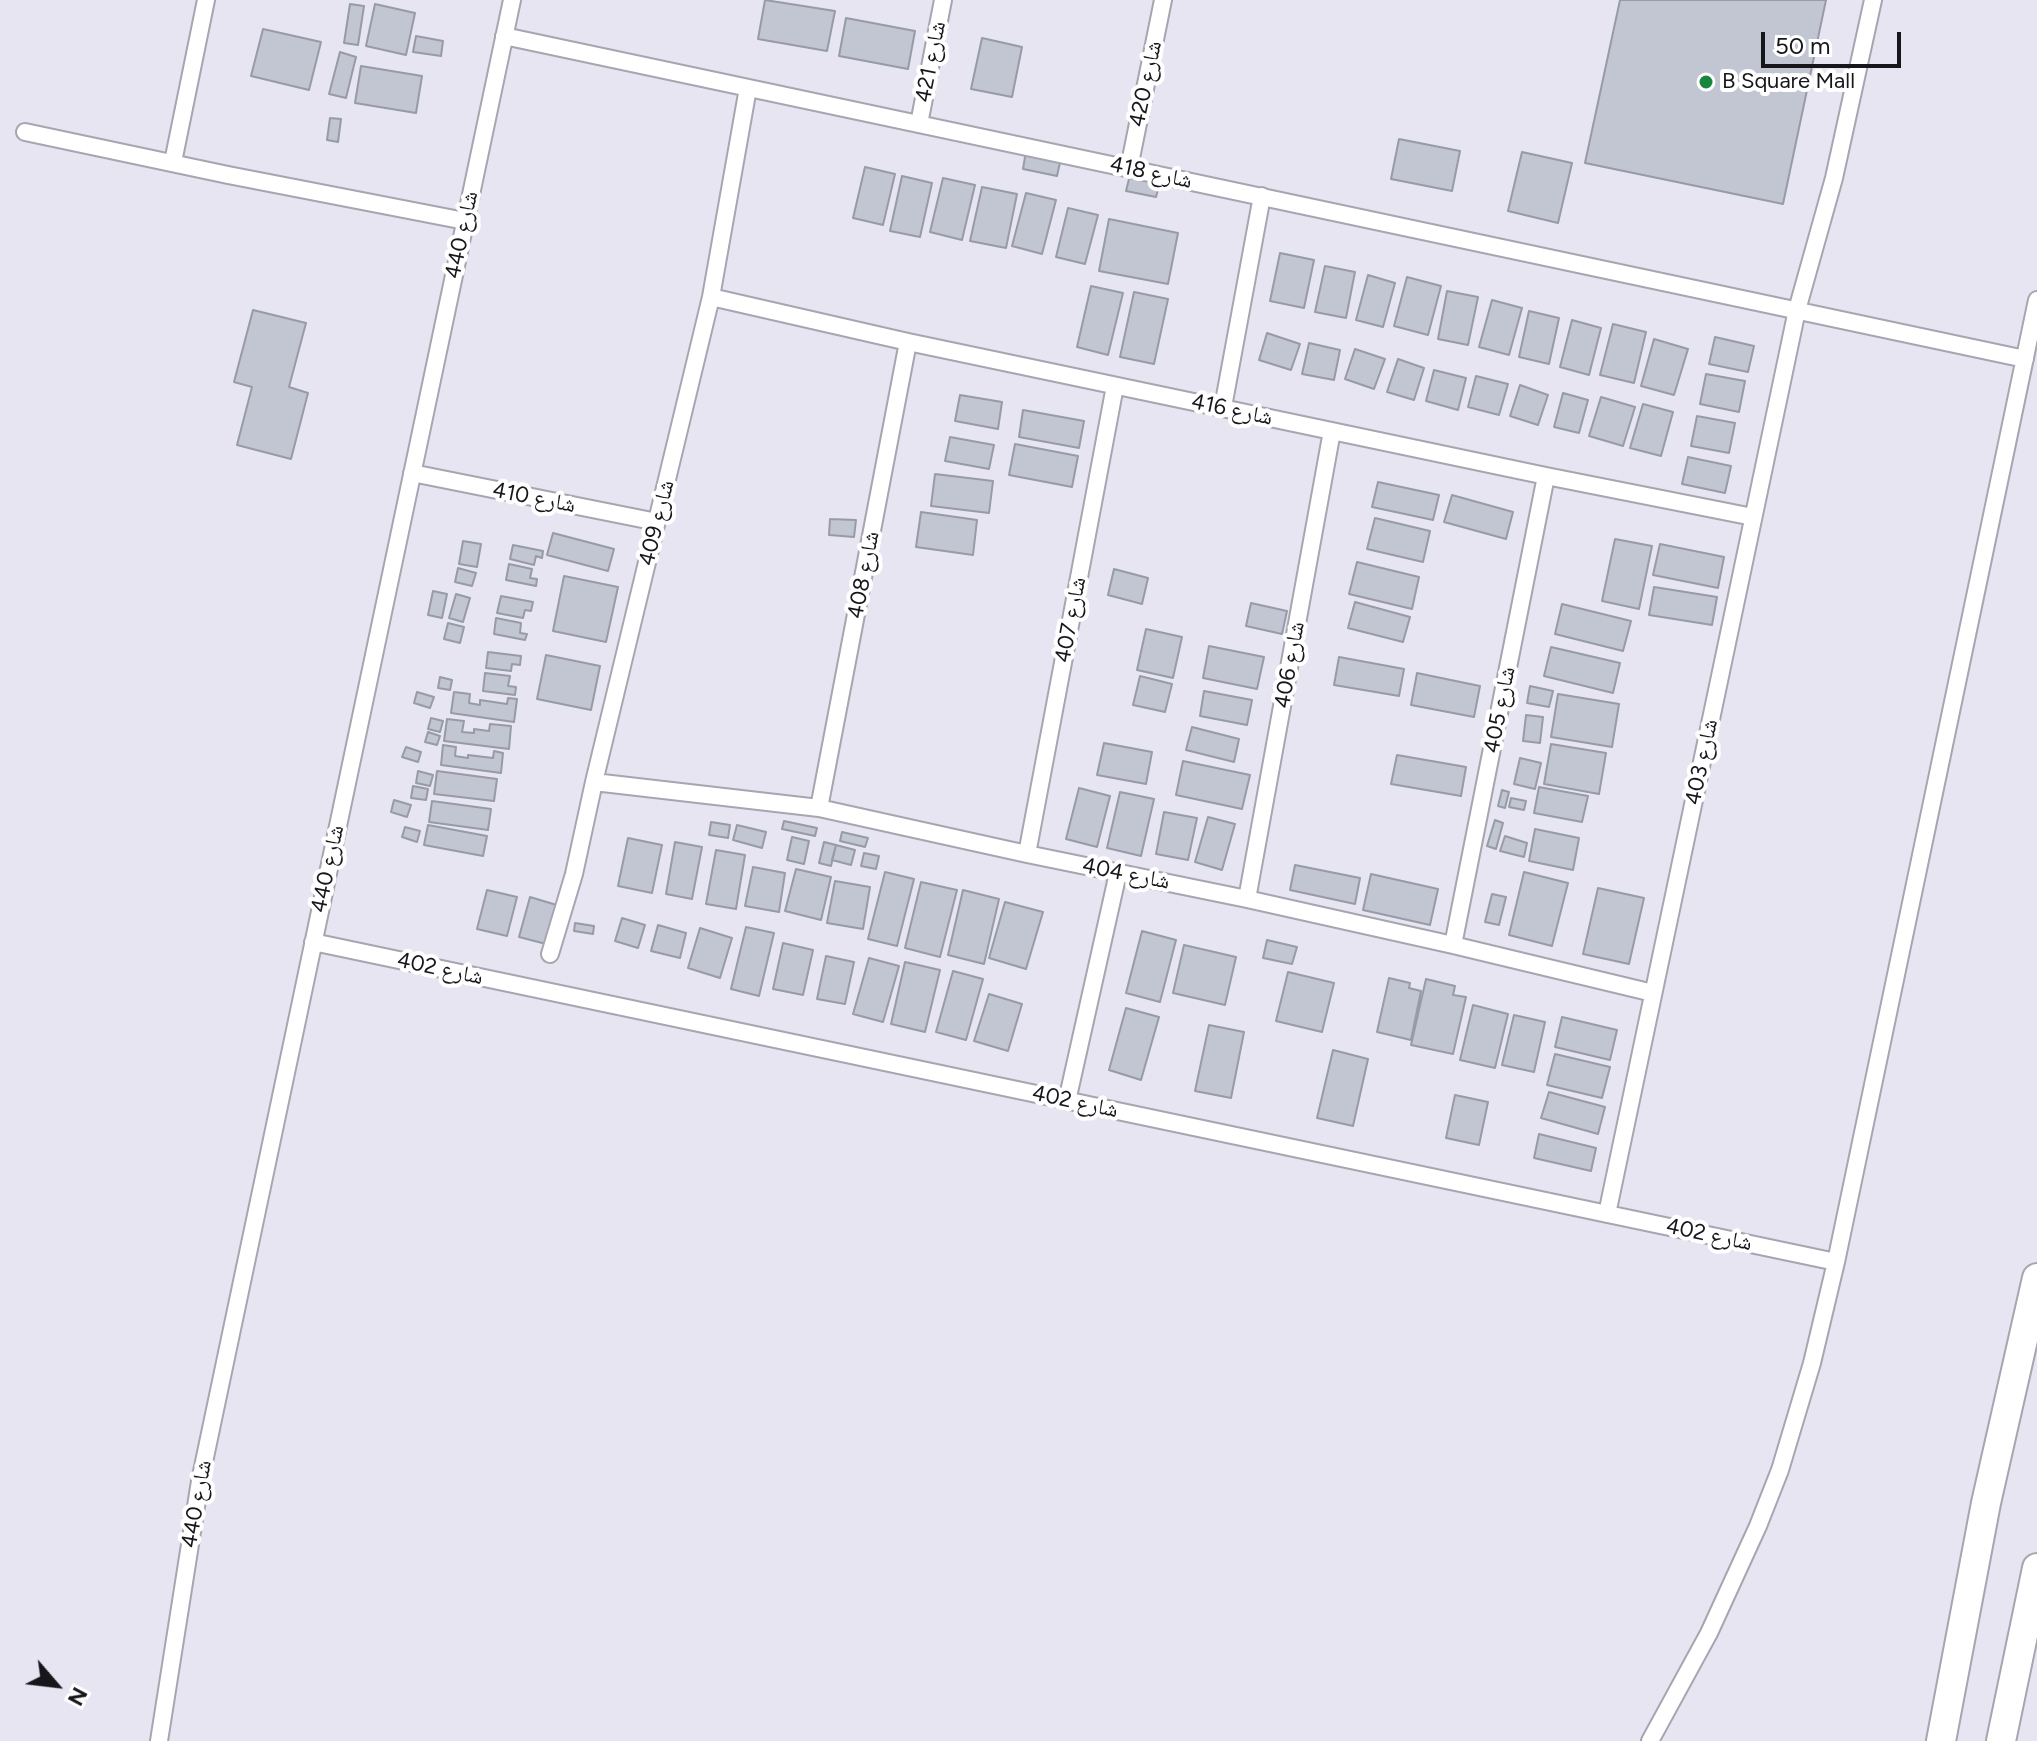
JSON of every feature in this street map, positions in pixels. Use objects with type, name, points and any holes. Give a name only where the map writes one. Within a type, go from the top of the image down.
[{"type":"highway","points":[[1941,1741],[1986,1503],[2037,1278]]},
{"type":"highway","points":[[2001,1741],[2037,1568]]},
{"type":"street","points":[[173,162],[206,0]]},
{"type":"street","name":"شارع 440","points":[[159,1741],[200,1481],[512,0]]},
{"type":"street","name":"شارع 421","points":[[919,124],[943,0]]},
{"type":"street","name":"شارع 420","points":[[1129,168],[1163,0]]},
{"type":"street","name":"شارع 403","points":[[1607,1214],[1797,310],[1834,178],[1873,0]]},
{"type":"street","name":"شارع 418","points":[[504,36],[2025,359]]},
{"type":"street","name":"شارع 409","points":[[550,954],[570,889],[711,297],[748,88]]},
{"type":"street","points":[[25,132],[465,221]]},
{"type":"street","points":[[1223,407],[1262,196]]},
{"type":"street","name":"شارع 416","points":[[711,297],[1115,386],[1753,517]]},
{"type":"street","points":[[1650,1741],[1682,1686],[1735,1580],[1780,1470],[1812,1363],[1836,1262],[2037,300]]},
{"type":"street","name":"شارع 408","points":[[819,808],[908,342]]},
{"type":"street","name":"شارع 407","points":[[1027,854],[1115,386]]},
{"type":"street","name":"شارع 406","points":[[1247,899],[1332,431]]},
{"type":"street","name":"شارع 410","points":[[412,473],[657,522]]},
{"type":"street","name":"شارع 405","points":[[1453,945],[1546,476]]},
{"type":"street","name":"شارع 404","points":[[594,782],[819,808],[1247,899],[1653,993]]},
{"type":"street","points":[[1067,1101],[1118,873]]},
{"type":"street","name":"شارع 402","points":[[313,942],[1836,1262]]},
{"type":"building","points":[[765,0],[835,11],[827,51],[758,39]]},
{"type":"building","name":"B Square Mall","points":[[1620,0],[1826,0],[1783,204],[1585,163]]},
{"type":"building","points":[[350,4],[364,6],[358,45],[344,43]]},
{"type":"building","points":[[375,4],[415,13],[406,55],[366,46]]},
{"type":"building","points":[[846,18],[915,31],[908,69],[839,56]]},
{"type":"building","points":[[263,29],[321,42],[309,90],[251,76]]},
{"type":"building","points":[[416,36],[443,41],[441,56],[413,52]]},
{"type":"building","points":[[982,38],[1022,47],[1012,97],[971,89]]},
{"type":"building","points":[[340,52],[356,57],[346,98],[329,94]]},
{"type":"building","points":[[361,66],[422,76],[416,113],[355,103]]},
{"type":"building","points":[[330,118],[341,119],[338,142],[327,140]]},
{"type":"building","points":[[1399,139],[1460,151],[1452,191],[1391,179]]},
{"type":"building","points":[[1026,151],[1061,158],[1057,176],[1023,169]]},
{"type":"building","points":[[1522,152],[1572,163],[1558,223],[1508,211]]},
{"type":"building","points":[[865,167],[895,174],[883,225],[853,218]]},
{"type":"building","points":[[1130,175],[1160,182],[1156,197],[1126,191]]},
{"type":"building","points":[[902,176],[932,183],[920,237],[890,231]]},
{"type":"building","points":[[943,178],[975,185],[962,240],[930,232]]},
{"type":"building","points":[[982,187],[1017,194],[1006,248],[970,241]]},
{"type":"building","points":[[1026,193],[1056,200],[1042,254],[1012,246]]},
{"type":"building","points":[[1068,208],[1098,215],[1085,264],[1056,257]]},
{"type":"building","points":[[1109,219],[1178,233],[1168,284],[1099,271]]},
{"type":"building","points":[[1280,253],[1314,260],[1304,308],[1270,301]]},
{"type":"building","points":[[1325,266],[1355,272],[1346,318],[1315,312]]},
{"type":"building","points":[[1368,275],[1395,283],[1383,327],[1356,320]]},
{"type":"building","points":[[1407,277],[1441,286],[1428,335],[1394,326]]},
{"type":"building","points":[[1091,286],[1123,293],[1108,355],[1077,347]]},
{"type":"building","points":[[1447,291],[1478,297],[1468,345],[1438,339]]},
{"type":"building","points":[[1134,292],[1168,299],[1154,364],[1120,357]]},
{"type":"building","points":[[1492,300],[1522,308],[1509,355],[1479,347]]},
{"type":"building","points":[[253,310],[306,323],[289,387],[308,393],[291,459],[237,445],[252,387],[234,382]]},
{"type":"building","points":[[1529,311],[1559,318],[1549,364],[1519,357]]},
{"type":"building","points":[[1572,320],[1601,328],[1589,375],[1560,367]]},
{"type":"building","points":[[1613,324],[1646,332],[1634,383],[1600,375]]},
{"type":"building","points":[[1267,333],[1300,344],[1291,370],[1259,360]]},
{"type":"building","points":[[1715,337],[1754,346],[1748,372],[1709,364]]},
{"type":"building","points":[[1654,339],[1688,349],[1674,395],[1641,386]]},
{"type":"building","points":[[1309,343],[1340,350],[1334,380],[1302,374]]},
{"type":"building","points":[[1355,349],[1385,359],[1374,389],[1345,379]]},
{"type":"building","points":[[1398,359],[1424,368],[1414,400],[1387,392]]},
{"type":"building","points":[[1434,370],[1466,378],[1458,410],[1426,401]]},
{"type":"building","points":[[1706,374],[1745,381],[1739,412],[1700,404]]},
{"type":"building","points":[[1476,376],[1508,384],[1499,415],[1468,407]]},
{"type":"building","points":[[1520,385],[1548,395],[1538,425],[1510,416]]},
{"type":"building","points":[[1563,393],[1588,400],[1579,433],[1554,427]]},
{"type":"building","points":[[960,395],[1002,402],[998,429],[955,421]]},
{"type":"building","points":[[1601,397],[1635,407],[1623,446],[1589,436]]},
{"type":"building","points":[[1643,404],[1673,412],[1661,456],[1630,448]]},
{"type":"building","points":[[1023,410],[1084,421],[1079,448],[1019,437]]},
{"type":"building","points":[[1697,416],[1735,423],[1729,453],[1691,446]]},
{"type":"building","points":[[950,437],[994,445],[989,469],[945,461]]},
{"type":"building","points":[[1015,444],[1078,456],[1072,487],[1009,475]]},
{"type":"building","points":[[1688,457],[1731,466],[1725,493],[1682,484]]},
{"type":"building","points":[[935,474],[993,481],[989,513],[931,506]]},
{"type":"building","points":[[1378,482],[1439,495],[1433,520],[1372,507]]},
{"type":"building","points":[[1452,495],[1513,512],[1506,539],[1444,522]]},
{"type":"building","points":[[921,512],[977,520],[973,555],[916,547]]},
{"type":"building","points":[[1375,518],[1430,531],[1423,562],[1367,549]]},
{"type":"building","points":[[830,519],[856,520],[854,537],[829,535]]},
{"type":"building","points":[[553,533],[614,549],[608,571],[547,555]]},
{"type":"building","points":[[1615,539],[1652,546],[1639,609],[1602,601]]},
{"type":"building","points":[[463,541],[481,544],[477,567],[459,564]]},
{"type":"building","points":[[1660,544],[1724,557],[1718,588],[1653,575]]},
{"type":"building","points":[[513,545],[543,551],[542,558],[536,556],[534,565],[510,559]]},
{"type":"building","points":[[1357,562],[1419,577],[1412,609],[1349,594]]},
{"type":"building","points":[[509,564],[532,569],[530,578],[537,579],[536,586],[506,580]]},
{"type":"building","points":[[458,568],[476,573],[472,586],[455,582]]},
{"type":"building","points":[[1114,569],[1148,578],[1142,604],[1108,595]]},
{"type":"building","points":[[564,576],[618,587],[606,642],[553,631]]},
{"type":"building","points":[[1654,587],[1717,597],[1712,625],[1649,615]]},
{"type":"building","points":[[433,591],[447,594],[442,618],[428,615]]},
{"type":"building","points":[[456,594],[470,598],[463,622],[449,618]]},
{"type":"building","points":[[501,596],[533,602],[531,611],[525,610],[523,618],[497,613]]},
{"type":"building","points":[[1355,602],[1410,617],[1403,642],[1348,628]]},
{"type":"building","points":[[1251,603],[1287,611],[1282,634],[1246,626]]},
{"type":"building","points":[[1562,604],[1631,621],[1623,651],[1555,634]]},
{"type":"building","points":[[496,618],[521,623],[520,633],[527,634],[525,640],[494,634]]},
{"type":"building","points":[[448,623],[464,627],[460,643],[444,639]]},
{"type":"building","points":[[1146,629],[1182,637],[1173,678],[1137,670]]},
{"type":"building","points":[[1209,646],[1264,657],[1257,689],[1203,678]]},
{"type":"building","points":[[1551,647],[1620,663],[1613,693],[1544,676]]},
{"type":"building","points":[[488,652],[521,656],[520,665],[512,664],[511,671],[486,668]]},
{"type":"building","points":[[546,655],[600,666],[591,710],[537,699]]},
{"type":"building","points":[[1339,657],[1404,669],[1399,696],[1334,685]]},
{"type":"building","points":[[485,673],[510,676],[508,686],[516,687],[515,695],[483,691]]},
{"type":"building","points":[[1417,673],[1480,686],[1474,717],[1411,705]]},
{"type":"building","points":[[1140,676],[1172,684],[1165,712],[1133,705]]},
{"type":"building","points":[[440,677],[452,680],[450,690],[438,688]]},
{"type":"building","points":[[1530,686],[1553,691],[1549,707],[1527,703]]},
{"type":"building","points":[[1204,691],[1252,700],[1247,725],[1200,716]]},
{"type":"building","points":[[417,692],[434,697],[430,708],[414,703]]},
{"type":"building","points":[[454,692],[470,694],[469,703],[480,705],[480,700],[507,704],[508,698],[517,699],[514,722],[451,713]]},
{"type":"building","points":[[1558,694],[1619,704],[1612,747],[1551,737]]},
{"type":"building","points":[[1526,715],[1543,717],[1540,743],[1523,741]]},
{"type":"building","points":[[431,718],[443,721],[440,732],[428,729]]},
{"type":"building","points":[[447,719],[464,721],[462,732],[474,733],[474,729],[489,731],[490,724],[511,726],[509,749],[444,741]]},
{"type":"building","points":[[1192,727],[1239,739],[1234,762],[1186,750]]},
{"type":"building","points":[[428,732],[440,736],[437,745],[425,742]]},
{"type":"building","points":[[1104,743],[1152,752],[1146,784],[1097,775]]},
{"type":"building","points":[[1551,744],[1606,753],[1599,794],[1544,784]]},
{"type":"building","points":[[443,745],[456,747],[455,756],[468,758],[468,755],[493,758],[494,751],[503,753],[501,773],[441,765]]},
{"type":"building","points":[[406,747],[421,752],[418,762],[402,757]]},
{"type":"building","points":[[1397,755],[1466,767],[1461,796],[1391,784]]},
{"type":"building","points":[[1520,758],[1541,763],[1535,789],[1514,784]]},
{"type":"building","points":[[1183,761],[1250,775],[1242,809],[1176,795]]},
{"type":"building","points":[[418,771],[433,775],[430,786],[416,783]]},
{"type":"building","points":[[437,771],[497,779],[494,801],[434,794]]},
{"type":"building","points":[[413,786],[428,789],[426,800],[411,798]]},
{"type":"building","points":[[1539,787],[1588,796],[1582,822],[1534,813]]},
{"type":"building","points":[[1079,788],[1110,796],[1097,847],[1066,839]]},
{"type":"building","points":[[1502,790],[1509,792],[1505,808],[1498,806]]},
{"type":"building","points":[[1120,792],[1154,799],[1141,856],[1107,848]]},
{"type":"building","points":[[1511,798],[1526,801],[1524,810],[1509,807]]},
{"type":"building","points":[[394,800],[411,805],[407,817],[391,812]]},
{"type":"building","points":[[432,801],[491,809],[488,830],[429,822]]},
{"type":"building","points":[[1164,812],[1197,818],[1188,860],[1156,854]]},
{"type":"building","points":[[1208,817],[1235,824],[1222,870],[1195,862]]},
{"type":"building","points":[[1495,820],[1503,823],[1496,849],[1487,846]]},
{"type":"building","points":[[784,821],[817,828],[815,836],[782,829]]},
{"type":"building","points":[[711,822],[730,825],[728,838],[709,835]]},
{"type":"building","points":[[428,825],[487,836],[483,856],[424,845]]},
{"type":"building","points":[[737,825],[766,832],[762,848],[733,840]]},
{"type":"building","points":[[405,827],[420,831],[417,842],[402,837]]},
{"type":"building","points":[[1535,829],[1579,838],[1573,870],[1529,861]]},
{"type":"building","points":[[842,832],[868,838],[865,847],[840,841]]},
{"type":"building","points":[[1505,836],[1527,843],[1524,857],[1500,851]]},
{"type":"building","points":[[792,837],[809,841],[804,864],[787,860]]},
{"type":"building","points":[[628,838],[662,845],[652,893],[618,886]]},
{"type":"building","points":[[675,842],[702,847],[692,899],[666,894]]},
{"type":"building","points":[[824,842],[836,845],[831,866],[819,863]]},
{"type":"building","points":[[836,845],[855,850],[851,865],[832,860]]},
{"type":"building","points":[[716,850],[745,855],[736,909],[706,904]]},
{"type":"building","points":[[864,853],[879,856],[876,869],[861,866]]},
{"type":"building","points":[[1295,865],[1360,878],[1355,904],[1290,890]]},
{"type":"building","points":[[753,867],[785,873],[779,912],[745,906]]},
{"type":"building","points":[[796,869],[831,877],[821,920],[785,911]]},
{"type":"building","points":[[885,872],[914,879],[897,946],[868,939]]},
{"type":"building","points":[[1524,872],[1568,883],[1552,946],[1509,935]]},
{"type":"building","points":[[1371,874],[1438,889],[1430,925],[1363,910]]},
{"type":"building","points":[[835,881],[870,887],[863,929],[827,923]]},
{"type":"building","points":[[921,882],[957,890],[940,957],[905,948]]},
{"type":"building","points":[[1598,888],[1644,898],[1629,964],[1583,954]]},
{"type":"building","points":[[487,890],[517,897],[507,936],[477,929]]},
{"type":"building","points":[[963,890],[999,899],[984,964],[948,955]]},
{"type":"building","points":[[1492,894],[1506,897],[1499,925],[1485,922]]},
{"type":"building","points":[[530,897],[560,906],[550,945],[519,937]]},
{"type":"building","points":[[1005,902],[1043,912],[1026,969],[989,958]]},
{"type":"building","points":[[622,918],[645,925],[638,948],[615,941]]},
{"type":"building","points":[[575,923],[594,926],[593,934],[574,931]]},
{"type":"building","points":[[658,925],[686,933],[680,958],[651,951]]},
{"type":"building","points":[[746,927],[774,933],[759,996],[731,989]]},
{"type":"building","points":[[700,928],[732,938],[720,978],[688,968]]},
{"type":"building","points":[[1142,931],[1176,940],[1160,1002],[1126,993]]},
{"type":"building","points":[[1267,940],[1297,947],[1292,964],[1263,958]]},
{"type":"building","points":[[783,943],[813,950],[803,995],[773,989]]},
{"type":"building","points":[[1184,945],[1236,957],[1225,1005],[1173,993]]},
{"type":"building","points":[[826,956],[854,962],[845,1004],[817,999]]},
{"type":"building","points":[[869,958],[899,966],[883,1022],[853,1014]]},
{"type":"building","points":[[905,962],[940,970],[925,1032],[891,1024]]},
{"type":"building","points":[[953,971],[983,979],[966,1040],[936,1032]]},
{"type":"building","points":[[1288,972],[1334,983],[1322,1032],[1276,1021]]},
{"type":"building","points":[[1389,978],[1410,983],[1409,988],[1421,991],[1411,1040],[1377,1032]]},
{"type":"building","points":[[1426,979],[1455,986],[1453,995],[1466,997],[1453,1054],[1411,1045]]},
{"type":"building","points":[[989,994],[1022,1004],[1008,1051],[974,1041]]},
{"type":"building","points":[[1473,1005],[1508,1014],[1495,1068],[1460,1060]]},
{"type":"building","points":[[1126,1008],[1159,1017],[1141,1080],[1109,1070]]},
{"type":"building","points":[[1514,1015],[1545,1022],[1534,1072],[1502,1065]]},
{"type":"building","points":[[1562,1017],[1617,1030],[1610,1060],[1555,1047]]},
{"type":"building","points":[[1209,1025],[1244,1032],[1231,1098],[1195,1091]]},
{"type":"building","points":[[1333,1050],[1368,1059],[1353,1126],[1317,1118]]},
{"type":"building","points":[[1555,1054],[1610,1067],[1602,1098],[1547,1085]]},
{"type":"building","points":[[1549,1092],[1605,1107],[1598,1134],[1541,1118]]},
{"type":"building","points":[[1455,1095],[1488,1102],[1479,1145],[1446,1138]]},
{"type":"building","points":[[1539,1134],[1596,1148],[1591,1171],[1534,1158]]},
{"type":"place","name":"B Square Mall","points":[[1706,82]]}]
